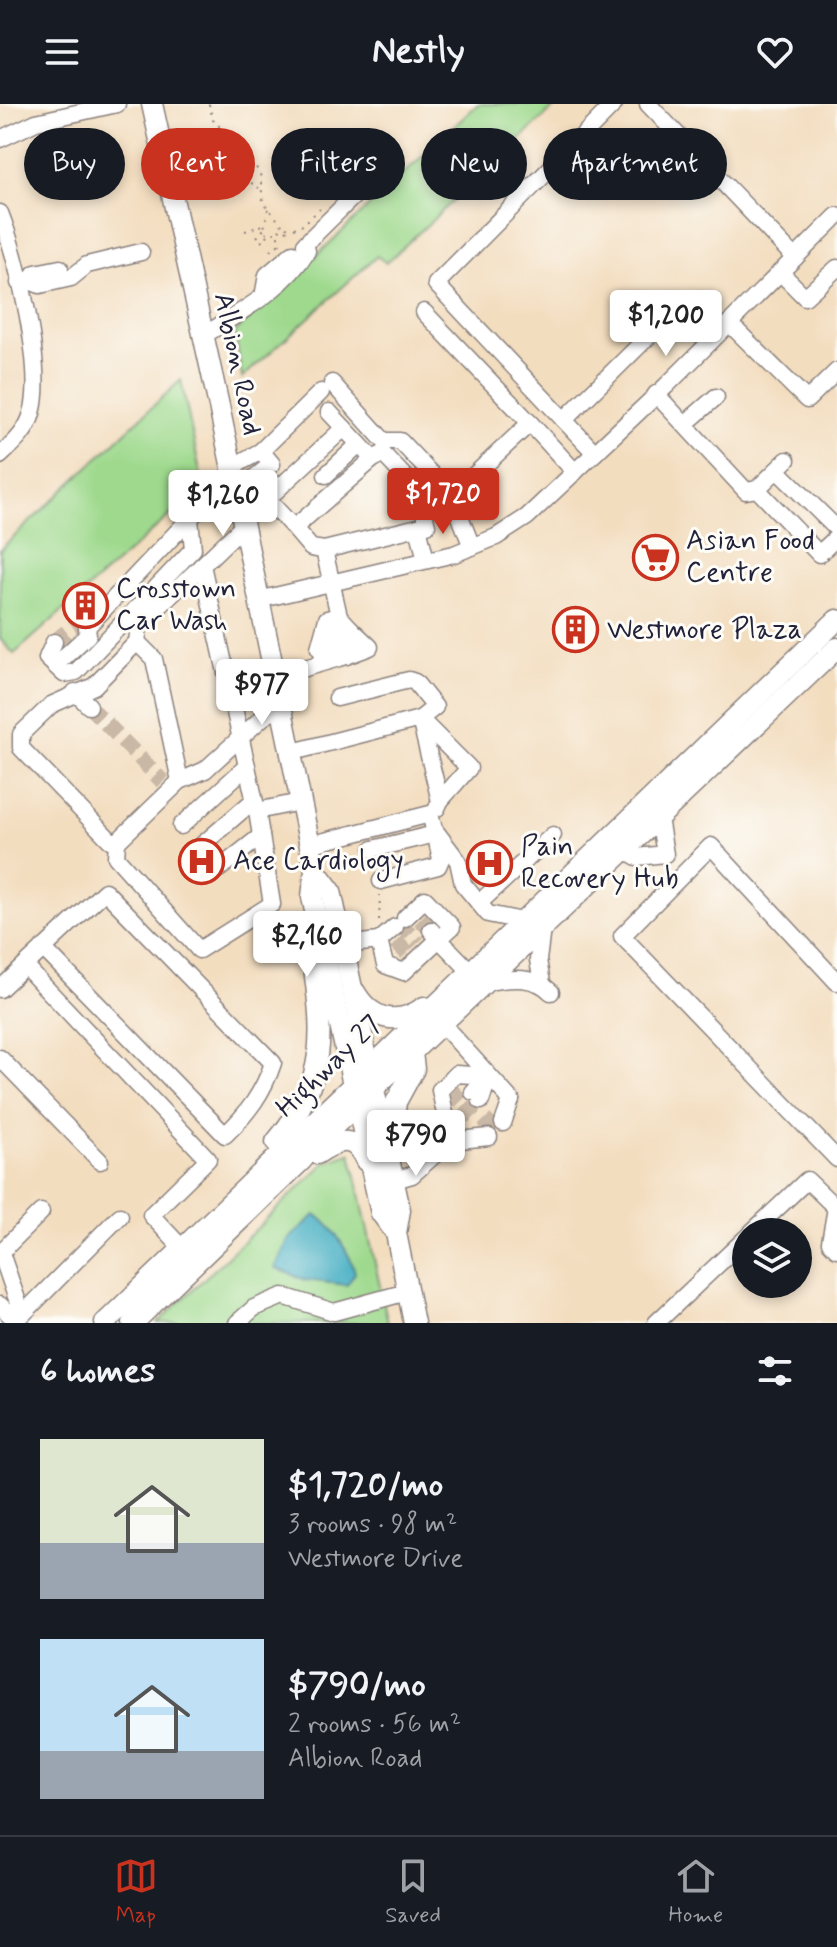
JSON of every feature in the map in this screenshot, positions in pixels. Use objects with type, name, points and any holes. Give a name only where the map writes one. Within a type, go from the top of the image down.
[{"type":"main road","name":"Albion Road","points":[[152,104],[315,870],[312,897],[381,1213],[396,1233]]},
{"type":"main road","name":"Highway 27","points":[[133,1323],[442,1024],[522,921],[837,620]]},
{"type":"main road","name":"Highway 27","points":[[105,1323],[439,1001],[542,929],[837,648]]},
{"type":"main road","points":[[227,1203],[234,1189],[289,1127],[305,1104],[318,1070],[320,1014],[302,878],[309,845]]},
{"type":"main road","name":"Albion Road","points":[[315,870],[331,891],[370,1067],[400,1210],[396,1233],[414,1323]]},
{"type":"main road","points":[[353,990],[369,1009],[387,1019],[406,1018],[439,1001]]},
{"type":"main road","points":[[389,1155],[396,1102],[414,1069],[412,1053]]},
{"type":"main road","points":[[302,1160],[335,1142],[349,1140],[358,1145],[372,1171]]},
{"type":"street","points":[[0,139],[36,122],[117,104]]},
{"type":"street","points":[[595,453],[436,284],[614,104]]},
{"type":"street","points":[[648,104],[795,258]]},
{"type":"street","points":[[203,336],[263,297],[302,260],[307,251],[305,244],[350,200]]},
{"type":"street","points":[[0,213],[24,282],[36,364],[36,397],[19,440],[0,456]]},
{"type":"street","points":[[258,600],[472,547],[527,517],[837,216]]},
{"type":"street","points":[[263,297],[267,275],[286,246]]},
{"type":"street","points":[[24,282],[40,285],[71,278],[87,265],[141,252]]},
{"type":"street","points":[[24,282],[35,273],[60,268]]},
{"type":"street","points":[[780,272],[805,297],[837,268]]},
{"type":"street","points":[[564,420],[678,307],[711,341]]},
{"type":"street","points":[[424,312],[575,472]]},
{"type":"street","points":[[729,323],[807,400],[837,371]]},
{"type":"street","points":[[230,468],[261,451],[326,388],[384,441],[400,441],[452,496],[472,547]]},
{"type":"street","points":[[656,394],[746,491],[757,489],[782,465],[837,529]]},
{"type":"street","points":[[685,424],[716,397]]},
{"type":"street","points":[[329,412],[373,459]]},
{"type":"street","points":[[452,496],[530,423]]},
{"type":"street","points":[[117,842],[110,840],[21,748],[21,734],[51,705],[94,686],[137,642],[139,626],[202,565],[242,520],[344,428]]},
{"type":"street","points":[[326,475],[359,444]]},
{"type":"street","points":[[63,658],[88,635],[83,624],[190,519],[213,501],[236,492],[272,464],[261,451]]},
{"type":"street","points":[[267,499],[311,548],[324,550],[427,525],[419,492],[383,454],[373,459],[294,528]]},
{"type":"street","points":[[757,489],[819,554],[837,537]]},
{"type":"street","points":[[54,642],[47,658],[52,666],[64,674],[76,672],[193,549],[190,519]]},
{"type":"street","points":[[418,527],[426,560]]},
{"type":"street","points":[[324,550],[339,616],[337,658]]},
{"type":"street","points":[[202,565],[242,738],[272,904],[199,950],[116,857],[117,842],[171,785],[205,770],[242,738],[280,707]]},
{"type":"street","points":[[274,677],[337,658],[351,629],[339,616]]},
{"type":"street","points":[[137,642],[154,659],[171,785]]},
{"type":"street","points":[[289,753],[420,719],[435,707],[413,680],[337,698]]},
{"type":"street","points":[[75,692],[89,706]]},
{"type":"street","points":[[381,881],[438,866],[441,859],[420,719]]},
{"type":"street","points":[[373,849],[434,820],[469,768],[420,719]]},
{"type":"street","points":[[181,826],[247,766]]},
{"type":"street","points":[[202,845],[256,806],[300,802]]},
{"type":"street","points":[[659,818],[665,854],[684,873]]},
{"type":"street","points":[[434,820],[458,861],[463,884],[488,914],[522,921]]},
{"type":"street","points":[[309,845],[434,820]]},
{"type":"street","points":[[479,903],[553,835]]},
{"type":"street","points":[[219,869],[261,836]]},
{"type":"street","points":[[837,982],[711,846],[622,936],[837,1159]]},
{"type":"street","points":[[625,850],[637,857],[665,854]]},
{"type":"street","points":[[0,989],[43,948],[105,891],[273,1063],[260,1095],[225,1135],[43,948]]},
{"type":"street","points":[[343,945],[408,936],[478,976],[520,979],[547,988],[538,960],[542,929]]},
{"type":"street","points":[[25,966],[208,1159],[151,1215],[181,1247]]},
{"type":"street","points":[[442,1024],[511,1100],[486,1105],[489,1076]]},
{"type":"street","points":[[0,1058],[100,1161]]},
{"type":"street","points":[[450,1141],[454,1113],[440,1090],[456,1074],[489,1076]]},
{"type":"street","points":[[394,1180],[412,1175],[450,1141],[481,1134]]},
{"type":"street","points":[[767,1218],[807,1180],[836,1209],[830,1242],[837,1249]]},
{"type":"street","points":[[12,1317],[0,1251],[41,1212]]},
{"type":"street","points":[[12,1317],[120,1216]]},
{"type":"street","points":[[656,1323],[732,1251]]},
{"type":"street","points":[[237,1323],[254,1308],[283,1296],[336,1318],[407,1292]]},
{"type":"path","points":[[209,104],[212,117],[221,128]]},
{"type":"path","points":[[255,166],[260,173],[261,189],[268,208],[283,227],[286,246]]},
{"type":"path","points":[[255,186],[261,189]]},
{"type":"path","points":[[261,242],[283,227],[299,228],[329,201]]},
{"type":"path","points":[[257,237],[264,226],[268,208]]},
{"type":"path","points":[[245,231],[264,226]]},
{"type":"path","points":[[264,226],[269,234]]},
{"type":"path","points":[[277,232],[286,246]]},
{"type":"path","points":[[271,251],[286,246]]},
{"type":"path","points":[[381,881],[379,920],[408,936]]},
{"type":"green space","points":[[478,104],[558,104],[527,133],[527,128],[452,128]]},
{"type":"green space","points":[[421,157],[421,200],[454,200],[386,263],[377,256],[242,378],[235,332],[376,200],[405,200],[405,172]]},
{"type":"green space","points":[[181,380],[203,486],[14,654],[0,639],[0,550]]},
{"type":"green space","points":[[351,1153],[388,1323],[158,1323],[325,1163]]},
{"type":"water","points":[[315,1215],[333,1231],[350,1258],[355,1273],[347,1285],[305,1280],[275,1268],[288,1240]]},
{"type":"tunnel","points":[[54,642],[77,624]]},
{"type":"tunnel","points":[[89,706],[163,782]]},
{"type":"tunnel","points":[[420,919],[431,930]]},
{"type":"tunnel","points":[[399,923],[418,943]]},
{"type":"tunnel","points":[[396,942],[407,953]]},
{"type":"tunnel","points":[[450,1101],[467,1085]]},
{"type":"tunnel","points":[[463,1117],[481,1101]]},
{"type":"tunnel","points":[[484,1131],[498,1118]]},
{"type":"place","name":"Asian Food Centre","points":[[655,557]]},
{"type":"place","name":"Crosstown Car Wash","points":[[85,605]]},
{"type":"place","name":"Westmore Plaza","points":[[576,630]]},
{"type":"place","name":"Ace Cardiology","points":[[202,861]]},
{"type":"place","name":"Pain Recovery Hub","points":[[490,863]]}]
